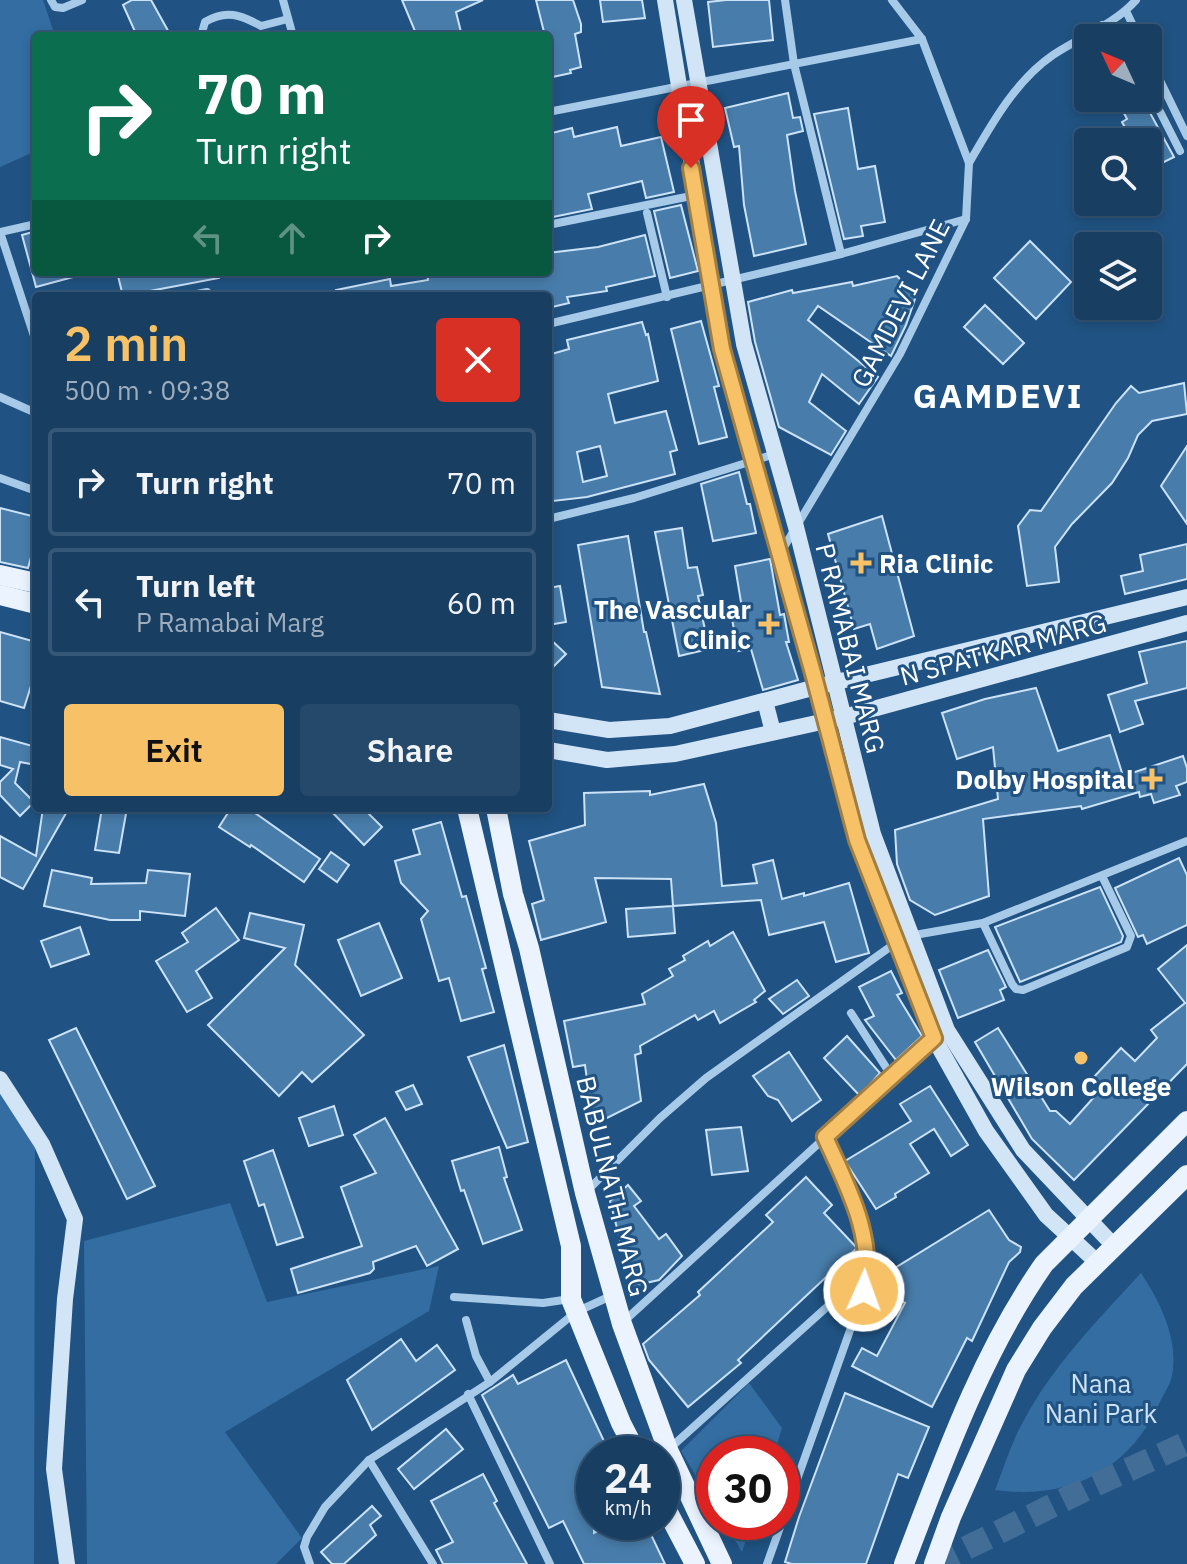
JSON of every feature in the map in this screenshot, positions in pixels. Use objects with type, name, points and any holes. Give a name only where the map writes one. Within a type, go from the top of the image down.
[{"type":"main road","name":"P RAMABAI MARG","points":[[665,0],[722,349],[825,720],[865,837],[895,942],[986,1131],[1046,1215],[1098,1263]]},
{"type":"main road","name":"P RAMABAI MARG","points":[[684,0],[744,344],[837,683],[865,837],[911,935],[940,1034],[1023,1150],[1115,1247]]},
{"type":"main road","points":[[722,349],[744,344]]},
{"type":"main road","points":[[745,431],[767,424]]},
{"type":"main road","points":[[0,575],[32,582]]},
{"type":"main road","points":[[0,595],[32,603]]},
{"type":"main road","name":"N SPATKAR MARG","points":[[552,721],[609,730],[670,726],[816,687],[1187,597]]},
{"type":"main road","name":"N SPATKAR MARG","points":[[552,751],[607,760],[675,754],[844,717],[1187,623]]},
{"type":"main road","points":[[765,701],[773,732]]},
{"type":"main road","points":[[468,812],[571,1246],[573,1306],[628,1436]]},
{"type":"main road","name":"BABULNATH MARG","points":[[497,812],[513,894],[529,948],[585,1193],[622,1324],[663,1436]]},
{"type":"main road","points":[[0,1079],[42,1144],[75,1219],[65,1299],[54,1469],[67,1564]]},
{"type":"main road","points":[[904,1564],[939,1473],[988,1361],[1030,1283],[1044,1264],[1187,1121]]},
{"type":"main road","points":[[1007,1163],[1023,1150]]},
{"type":"main road","points":[[934,1564],[951,1517],[1016,1370],[1042,1328],[1064,1298],[1187,1175]]},
{"type":"main road","name":"BABULNATH MARG","points":[[680,1475],[722,1564]]},
{"type":"main road","points":[[680,1535],[695,1564]]},
{"type":"street","points":[[51,0],[55,7],[63,8],[82,0]]},
{"type":"street","points":[[283,0],[292,32]]},
{"type":"street","points":[[785,0],[794,64],[841,254]]},
{"type":"street","name":"GAMDEVI LANE","points":[[780,554],[900,354],[966,219],[969,163],[922,39],[892,0]]},
{"type":"street","points":[[1104,24],[1126,11],[1136,0]]},
{"type":"street","points":[[1126,11],[1132,24]]},
{"type":"street","points":[[202,32],[205,22],[226,14],[235,13],[262,31],[288,19]]},
{"type":"street","points":[[552,111],[922,39]]},
{"type":"street","points":[[969,163],[1012,95],[1049,57],[1074,42]]},
{"type":"street","points":[[1162,85],[1187,136]]},
{"type":"street","points":[[1160,112],[1180,151]]},
{"type":"street","points":[[552,224],[696,195]]},
{"type":"street","points":[[647,213],[667,297]]},
{"type":"street","points":[[552,323],[841,254],[966,219]]},
{"type":"street","points":[[32,225],[0,232],[32,322]]},
{"type":"street","points":[[0,397],[32,411]]},
{"type":"street","points":[[552,518],[634,498],[775,454]]},
{"type":"street","points":[[0,478],[32,490]]},
{"type":"street","points":[[585,1193],[706,1078],[895,942],[911,935],[983,923],[1187,841]]},
{"type":"street","points":[[983,923],[1012,984],[1016,989],[1023,990],[1127,947],[1131,942],[1131,936],[1102,876]]},
{"type":"street","points":[[851,1013],[891,1075]]},
{"type":"street","points":[[622,1324],[891,1075],[940,1034]]},
{"type":"street","points":[[767,1564],[864,1291],[868,1270],[860,1217],[825,1137]]},
{"type":"street","points":[[680,1439],[868,1270]]},
{"type":"street","points":[[454,1297],[573,1306],[613,1295]]},
{"type":"street","points":[[310,1564],[304,1547],[307,1537],[325,1507],[348,1480],[369,1460],[490,1382],[573,1306]]},
{"type":"street","points":[[466,1320],[476,1356],[490,1382]]},
{"type":"street","points":[[468,1394],[522,1500],[550,1564]]},
{"type":"street","points":[[369,1460],[433,1564]]},
{"type":"green space","points":[[0,0],[43,0],[54,32],[32,32],[32,153],[0,167]]},
{"type":"green space","points":[[0,1090],[35,1145],[34,1564],[0,1564]]},
{"type":"green space","points":[[230,1203],[267,1302],[439,1266],[429,1311],[225,1432],[302,1538],[276,1564],[87,1564],[84,1241]]},
{"type":"green space","name":"Nana Nani Park","points":[[1141,1273],[1155,1296],[1173,1348],[1170,1383],[1146,1428],[1112,1464],[1092,1476],[1047,1490],[995,1490],[1019,1430],[1048,1381]]},
{"type":"green space","points":[[749,1383],[782,1428],[780,1436],[696,1436]]},
{"type":"green space","points":[[696,1436],[696,1476],[681,1451]]},
{"type":"green space","points":[[735,1540],[746,1540],[742,1552]]},
{"type":"building","points":[[132,0],[151,0],[169,32],[135,32],[123,5]]},
{"type":"building","points":[[402,0],[483,0],[456,12],[461,32],[415,32]]},
{"type":"building","points":[[536,0],[573,0],[581,24],[581,32],[575,34],[581,67],[552,77],[552,32],[544,32]]},
{"type":"building","points":[[600,0],[642,0],[645,18],[603,22]]},
{"type":"building","points":[[769,0],[773,40],[713,47],[708,2]]},
{"type":"building","points":[[788,93],[793,118],[800,117],[803,131],[787,135],[806,244],[754,256],[744,205],[739,146],[734,147],[725,108]]},
{"type":"building","points":[[848,108],[858,169],[875,166],[885,222],[861,226],[863,236],[844,239],[814,114]]},
{"type":"building","points":[[1123,112],[1150,112],[1158,128],[1125,128],[1122,122],[1127,119]]},
{"type":"building","points":[[617,127],[621,146],[661,137],[674,192],[646,198],[642,181],[588,194],[592,209],[552,217],[552,133],[572,128],[574,137]]},
{"type":"building","points":[[1162,135],[1174,157],[1162,163]]},
{"type":"building","points":[[681,205],[698,271],[670,278],[654,211]]},
{"type":"building","points":[[32,232],[32,272],[22,235]]},
{"type":"building","points":[[645,235],[655,276],[606,287],[607,291],[567,297],[569,303],[552,307],[552,292],[336,292],[390,279],[391,286],[428,280],[428,276],[552,276],[552,253],[598,247]]},
{"type":"building","points":[[1030,241],[1071,282],[1036,319],[994,278]]},
{"type":"building","points":[[33,276],[77,276],[36,287]]},
{"type":"building","points":[[118,276],[219,276],[144,292],[122,292]]},
{"type":"building","points":[[897,276],[916,296],[891,356],[818,306],[808,320],[878,377],[859,404],[822,374],[809,402],[846,431],[831,455],[779,427],[755,342],[748,302],[792,290],[793,293],[852,282],[853,286]]},
{"type":"building","points":[[985,305],[1024,343],[1003,364],[964,327]]},
{"type":"building","points":[[701,321],[719,386],[714,387],[727,437],[699,444],[671,329]]},
{"type":"building","points":[[642,322],[648,334],[658,381],[608,394],[615,423],[666,411],[677,450],[670,452],[675,474],[587,497],[553,501],[552,354],[569,349],[567,340]],"holes":[[[600,446],[607,476],[583,482],[577,452]]]},
{"type":"building","points":[[1184,383],[1187,414],[1152,421],[1138,435],[1112,483],[1072,524],[1055,547],[1059,582],[1027,586],[1018,526],[1030,510],[1041,511],[1131,386],[1139,393]]},
{"type":"building","points":[[1187,446],[1187,524],[1161,486]]},
{"type":"building","points":[[739,472],[756,533],[713,541],[701,484]]},
{"type":"building","points":[[0,508],[32,516],[32,554],[28,568],[0,562]]},
{"type":"building","points":[[882,516],[914,636],[877,649],[870,624],[854,629],[828,534]]},
{"type":"building","points":[[682,528],[688,568],[697,567],[703,595],[698,596],[709,649],[679,656],[655,532]]},
{"type":"building","points":[[628,536],[644,632],[660,694],[602,687],[578,545]]},
{"type":"building","points":[[1187,544],[1187,579],[1125,594],[1121,576],[1143,571],[1140,555]]},
{"type":"building","points":[[770,559],[780,615],[784,614],[789,642],[786,642],[798,680],[763,690],[751,649],[738,651],[732,619],[735,618],[733,609],[742,608],[735,566]]},
{"type":"building","points":[[560,586],[566,622],[552,624],[552,587]]},
{"type":"building","points":[[0,632],[32,641],[32,683],[24,708],[0,701]]},
{"type":"building","points":[[552,641],[566,654],[552,668]]},
{"type":"building","points":[[1187,641],[1187,688],[1135,701],[1143,724],[1120,732],[1108,695],[1147,683],[1139,652]]},
{"type":"building","points":[[1036,688],[1058,751],[1110,735],[1123,776],[1183,756],[1187,782],[1176,786],[1180,795],[1154,803],[1151,794],[1140,797],[1139,792],[1082,809],[1081,806],[983,819],[989,896],[935,915],[910,900],[897,864],[895,830],[998,799],[993,747],[957,759],[942,713],[985,699]]},
{"type":"building","points":[[0,737],[32,746],[32,764],[20,762],[15,783],[32,800],[20,816],[0,795],[0,782],[13,769],[0,765]]},
{"type":"building","points":[[704,784],[716,823],[722,886],[757,883],[753,865],[773,860],[782,899],[849,883],[869,953],[836,962],[824,922],[769,935],[761,900],[673,906],[671,879],[595,878],[606,922],[541,940],[532,904],[544,900],[529,841],[585,825],[584,793],[650,791],[650,795]]},
{"type":"building","points":[[42,812],[67,812],[23,889],[0,877],[0,836],[36,856]]},
{"type":"building","points":[[101,812],[126,812],[119,853],[95,850]]},
{"type":"building","points":[[228,812],[254,812],[320,859],[304,882],[219,827]]},
{"type":"building","points":[[332,812],[367,812],[382,827],[364,845]]},
{"type":"building","points":[[441,822],[462,897],[466,896],[486,968],[482,969],[494,1012],[461,1021],[449,978],[439,981],[421,919],[428,911],[401,883],[395,861],[420,854],[413,830]]},
{"type":"building","points":[[331,852],[349,865],[337,882],[319,869]]},
{"type":"building","points":[[1179,858],[1187,875],[1187,925],[1147,944],[1143,935],[1138,937],[1115,888]]},
{"type":"building","points":[[52,870],[92,878],[91,884],[146,883],[148,870],[190,874],[185,916],[140,911],[140,920],[110,920],[44,906]]},
{"type":"building","points":[[1100,887],[1123,936],[1121,942],[1020,982],[995,927]]},
{"type":"building","points":[[673,906],[675,933],[628,937],[626,909]]},
{"type":"building","points":[[216,908],[239,940],[196,971],[212,998],[187,1012],[156,961],[188,942],[182,933]]},
{"type":"building","points":[[250,913],[304,925],[295,965],[364,1035],[312,1082],[302,1072],[279,1096],[208,1025],[285,948],[244,938]]},
{"type":"building","points":[[379,923],[402,978],[361,996],[338,940]]},
{"type":"building","points":[[80,927],[89,954],[51,967],[41,941]]},
{"type":"building","points":[[733,932],[765,991],[754,1000],[756,1002],[720,1023],[714,1011],[698,1020],[695,1015],[640,1046],[641,1053],[635,1055],[641,1101],[593,1125],[585,1065],[573,1067],[564,1021],[645,1004],[642,994],[673,976],[669,969],[685,960],[683,956],[708,941],[710,946]]},
{"type":"building","points":[[1187,945],[1187,1064],[1074,1180],[1032,1139],[975,1042],[998,1028],[1050,1111],[1056,1111],[1070,1124],[1103,1087],[1093,1078],[1121,1048],[1135,1061],[1157,1038],[1151,1030],[1185,1003],[1158,969]]},
{"type":"building","points":[[988,950],[1006,987],[1000,990],[1004,1000],[958,1018],[939,970]]},
{"type":"building","points":[[891,971],[902,993],[897,995],[922,1036],[896,1060],[865,1020],[874,1016],[859,987]]},
{"type":"building","points":[[797,980],[809,996],[783,1014],[769,999]]},
{"type":"building","points":[[76,1028],[155,1186],[127,1199],[49,1040]]},
{"type":"building","points":[[847,1036],[880,1073],[860,1096],[824,1058]]},
{"type":"building","points":[[504,1045],[528,1142],[507,1148],[468,1057]]},
{"type":"building","points":[[789,1052],[821,1100],[792,1121],[778,1100],[768,1096],[753,1076]]},
{"type":"building","points":[[413,1085],[422,1104],[406,1110],[396,1092]]},
{"type":"building","points":[[930,1086],[968,1145],[951,1156],[934,1129],[910,1144],[929,1173],[876,1209],[845,1161],[911,1121],[900,1104]]},
{"type":"building","points":[[334,1106],[343,1135],[309,1146],[299,1118]]},
{"type":"building","points":[[385,1118],[458,1249],[427,1266],[416,1246],[373,1262],[374,1269],[370,1273],[298,1293],[291,1269],[362,1246],[341,1187],[376,1173],[354,1135]]},
{"type":"building","points":[[741,1127],[748,1171],[712,1175],[706,1130]]},
{"type":"building","points":[[499,1147],[507,1177],[504,1178],[522,1230],[483,1244],[452,1161]]},
{"type":"building","points":[[273,1150],[303,1237],[277,1245],[264,1204],[259,1206],[244,1161]]},
{"type":"building","points":[[806,1177],[832,1205],[824,1213],[857,1248],[738,1360],[741,1363],[688,1407],[649,1360],[643,1344],[700,1295],[698,1292],[773,1222],[766,1215]]},
{"type":"building","points":[[628,1185],[641,1201],[634,1206],[659,1239],[666,1234],[682,1256],[659,1280],[632,1286],[610,1201]]},
{"type":"building","points":[[989,1210],[1009,1240],[1021,1247],[1020,1252],[1009,1262],[972,1341],[967,1338],[932,1407],[852,1366],[862,1348],[877,1356],[905,1303],[885,1292],[885,1274]]},
{"type":"building","points":[[401,1339],[416,1361],[437,1345],[455,1370],[372,1430],[347,1380]]},
{"type":"building","points":[[566,1360],[602,1436],[576,1436],[576,1540],[654,1540],[665,1564],[584,1564],[563,1521],[549,1528],[482,1395],[513,1375],[518,1384]]},
{"type":"building","points":[[845,1393],[929,1427],[908,1478],[898,1474],[866,1564],[785,1562],[792,1540],[800,1540],[800,1514]]},
{"type":"building","points":[[446,1429],[463,1449],[414,1489],[398,1469]]},
{"type":"building","points":[[483,1474],[497,1501],[494,1503],[527,1564],[443,1564],[436,1550],[453,1542],[431,1501]]},
{"type":"building","points":[[372,1506],[381,1516],[370,1525],[376,1535],[344,1564],[332,1564],[321,1552]]},
{"type":"tunnel","points":[[934,1564],[1187,1443]]},
{"type":"place","name":"Ria Clinic","points":[[861,563]]},
{"type":"place","name":"The Vascular Clinic","points":[[769,624]]},
{"type":"place","name":"Dolby Hospital","points":[[1152,779]]},
{"type":"place","name":"Wilson College","points":[[1081,1058]]},
{"type":"district","name":"GAMDEVI","points":[[998,395]]},
{"type":"route","points":[[691,168],[722,349],[857,840],[934,1038],[825,1137],[860,1217],[868,1270],[864,1291]]}]
